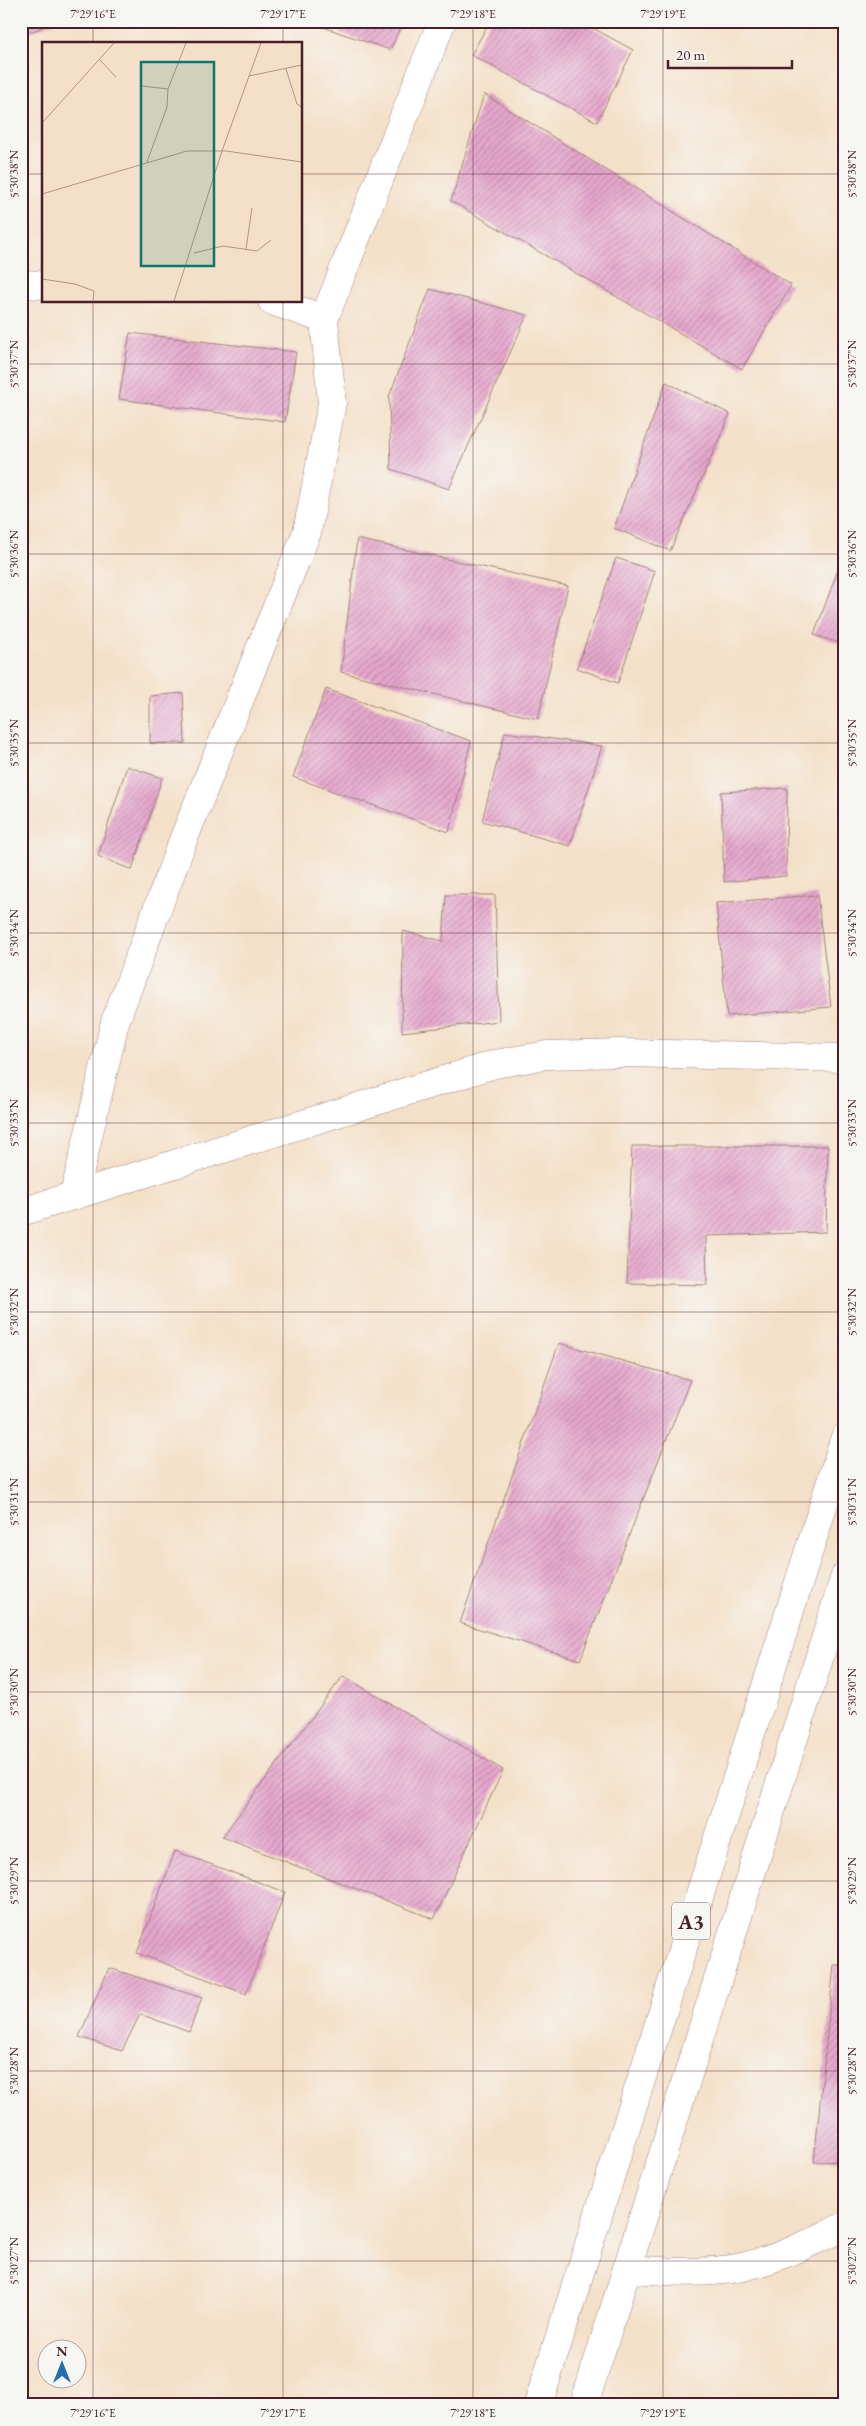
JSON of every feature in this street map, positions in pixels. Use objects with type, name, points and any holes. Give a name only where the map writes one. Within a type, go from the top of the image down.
[{"type":"street","points":[[74,1196],[115,1022],[182,843],[307,532],[332,403],[324,319],[442,21]]},
{"type":"street","points":[[21,284],[42,285]]},
{"type":"street","points":[[275,302],[324,319]]},
{"type":"street","points":[[21,1212],[495,1064],[547,1055],[622,1053],[845,1058]]},
{"type":"street","name":"A3","points":[[538,2405],[845,1438]]},
{"type":"street","name":"A3","points":[[584,2405],[845,1576]]},
{"type":"street","points":[[627,2269],[683,2272],[740,2267],[787,2254],[845,2226]]},
{"type":"building","points":[[21,21],[57,21],[21,36]]},
{"type":"building","points":[[306,21],[403,21],[390,50]]},
{"type":"building","points":[[490,21],[580,21],[633,50],[597,122],[471,55]]},
{"type":"building","points":[[484,94],[791,285],[742,369],[451,201]]},
{"type":"building","points":[[430,289],[527,315],[449,489],[391,469],[389,397]]},
{"type":"building","points":[[130,333],[296,352],[285,422],[119,399]]},
{"type":"building","points":[[666,382],[730,414],[670,551],[614,528]]},
{"type":"building","points":[[357,539],[568,586],[538,719],[341,672]]},
{"type":"building","points":[[616,558],[655,571],[618,683],[577,668]]},
{"type":"building","points":[[842,559],[845,560],[845,645],[814,635]]},
{"type":"building","points":[[326,689],[471,741],[449,832],[293,777]]},
{"type":"building","points":[[183,693],[185,743],[150,743],[150,696]]},
{"type":"building","points":[[505,732],[602,746],[570,846],[482,821]]},
{"type":"building","points":[[127,766],[162,778],[132,870],[98,856]]},
{"type":"building","points":[[787,788],[786,876],[724,882],[721,792]]},
{"type":"building","points":[[446,895],[495,895],[499,1021],[402,1032],[403,931],[443,941]]},
{"type":"building","points":[[817,895],[831,1007],[727,1016],[716,903]]},
{"type":"building","points":[[632,1146],[828,1146],[826,1232],[706,1236],[707,1285],[627,1283]]},
{"type":"building","points":[[559,1343],[690,1380],[580,1660],[460,1623]]},
{"type":"building","points":[[343,1676],[503,1770],[434,1919],[222,1837]]},
{"type":"building","points":[[175,1851],[285,1892],[246,1994],[137,1953]]},
{"type":"building","points":[[834,1965],[845,1965],[845,2161],[814,2162]]},
{"type":"building","points":[[109,1968],[202,1998],[189,2032],[140,2014],[122,2051],[79,2037]]}]
